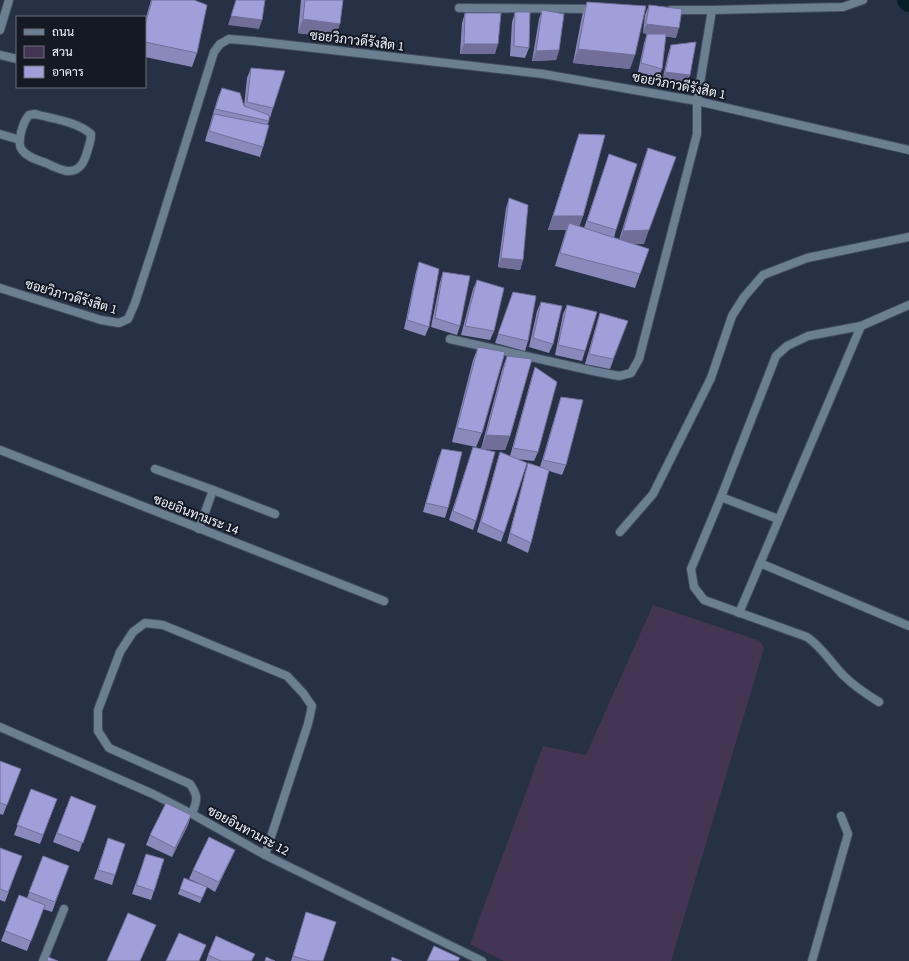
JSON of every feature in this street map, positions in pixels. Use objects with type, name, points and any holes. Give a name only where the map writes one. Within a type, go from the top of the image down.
[{"type":"street","points":[[0,30],[9,0]]},
{"type":"street","points":[[664,10],[843,7],[863,0]]},
{"type":"street","points":[[458,8],[600,10]]},
{"type":"street","points":[[450,339],[618,376],[631,373],[639,359],[698,134],[697,101],[712,10]]},
{"type":"street","name":"ซอยวิภาวดีรังสิต 1","points":[[0,288],[101,320],[119,323],[128,319],[149,262],[214,52],[220,44],[229,39],[543,74],[697,101],[909,150]]},
{"type":"street","points":[[0,55],[16,59]]},
{"type":"street","points":[[35,114],[76,124],[85,128],[91,134],[85,160],[80,167],[74,170],[66,171],[27,155],[20,147],[20,140],[24,121],[29,115],[35,114]]},
{"type":"street","points":[[0,134],[20,140]]},
{"type":"street","points":[[620,532],[653,494],[711,378],[732,316],[744,297],[763,275],[807,258],[909,237]]},
{"type":"street","points":[[879,702],[856,687],[844,676],[814,642],[807,637],[704,600],[694,587],[691,568],[721,497],[776,356],[787,346],[808,336],[861,326],[909,305]]},
{"type":"street","points":[[739,613],[861,326]]},
{"type":"street","name":"ซอยอินทามระ 14","points":[[0,450],[384,601]]},
{"type":"street","points":[[155,469],[275,514]]},
{"type":"street","points":[[199,529],[213,490]]},
{"type":"street","points":[[721,497],[778,519]]},
{"type":"street","points":[[760,563],[909,626]]},
{"type":"street","points":[[192,814],[197,801],[195,792],[190,784],[109,748],[98,731],[98,710],[120,652],[134,632],[145,623],[163,625],[287,676],[303,693],[312,706],[308,724],[265,855]]},
{"type":"street","name":"ซอยอินทามระ 12","points":[[0,727],[153,794],[265,855],[482,961]]},
{"type":"street","points":[[812,961],[848,834],[841,816]]},
{"type":"street","points":[[43,961],[64,909]]},
{"type":"green space","points":[[653,605],[760,641],[764,648],[671,961],[504,961],[470,944],[543,746],[586,755]]},
{"type":"building","points":[[152,0],[194,0],[207,5],[197,53],[146,42],[146,21]]},
{"type":"building","points":[[236,0],[265,0],[262,20],[231,16]]},
{"type":"building","points":[[305,0],[343,0],[340,24],[303,19]]},
{"type":"building","points":[[587,2],[646,6],[635,55],[578,49]]},
{"type":"building","points":[[649,5],[682,9],[679,28],[646,24]]},
{"type":"building","points":[[542,10],[564,14],[559,50],[536,51]]},
{"type":"building","points":[[515,12],[530,12],[529,48],[514,46]]},
{"type":"building","points":[[465,13],[501,13],[498,44],[464,44]]},
{"type":"building","points":[[647,34],[666,34],[662,69],[641,63]]},
{"type":"building","points":[[696,42],[690,75],[665,72],[671,45]]},
{"type":"building","points":[[251,68],[285,71],[273,108],[247,102]]},
{"type":"building","points":[[222,88],[240,93],[244,106],[269,115],[269,121],[215,109]]},
{"type":"building","points":[[214,114],[269,125],[263,147],[209,131]]},
{"type":"building","points":[[579,134],[605,135],[583,216],[553,216]]},
{"type":"building","points":[[648,148],[676,157],[649,230],[623,231]]},
{"type":"building","points":[[609,154],[637,164],[616,230],[587,221]]},
{"type":"building","points":[[509,198],[528,205],[523,260],[501,258]]},
{"type":"building","points":[[569,223],[649,249],[640,274],[560,253]]},
{"type":"building","points":[[419,262],[439,269],[429,327],[407,320]]},
{"type":"building","points":[[443,272],[470,276],[460,326],[435,318]]},
{"type":"building","points":[[477,280],[504,288],[494,331],[465,326]]},
{"type":"building","points":[[513,292],[536,296],[528,341],[498,334]]},
{"type":"building","points":[[541,302],[562,306],[553,344],[533,338]]},
{"type":"building","points":[[567,305],[597,312],[585,351],[558,345]]},
{"type":"building","points":[[600,313],[628,321],[613,359],[589,354]]},
{"type":"building","points":[[478,347],[505,352],[482,433],[457,428]]},
{"type":"building","points":[[507,356],[532,359],[510,436],[486,435]]},
{"type":"building","points":[[535,367],[557,382],[538,452],[513,448]]},
{"type":"building","points":[[561,397],[583,400],[566,465],[543,460]]},
{"type":"building","points":[[473,447],[495,452],[476,521],[453,511]]},
{"type":"building","points":[[442,449],[462,452],[448,508],[426,503]]},
{"type":"building","points":[[500,452],[527,463],[504,533],[481,522]]},
{"type":"building","points":[[528,463],[549,470],[531,543],[510,533]]},
{"type":"building","points":[[0,761],[21,769],[7,805],[0,803]]},
{"type":"building","points":[[31,789],[57,799],[43,835],[17,825]]},
{"type":"building","points":[[71,796],[96,806],[83,843],[57,833]]},
{"type":"building","points":[[166,803],[191,815],[175,848],[150,835]]},
{"type":"building","points":[[209,837],[235,850],[219,882],[193,870]]},
{"type":"building","points":[[108,838],[125,844],[115,875],[98,870]]},
{"type":"building","points":[[0,848],[22,856],[8,892],[0,889]]},
{"type":"building","points":[[146,854],[164,859],[154,891],[136,885]]},
{"type":"building","points":[[43,856],[69,866],[55,902],[29,892]]},
{"type":"building","points":[[184,878],[207,887],[202,898],[180,889]]},
{"type":"building","points":[[19,895],[45,905],[31,941],[5,931]]},
{"type":"building","points":[[306,912],[336,922],[323,961],[310,961],[293,956]]},
{"type":"building","points":[[128,913],[156,925],[140,961],[107,961]]},
{"type":"building","points":[[179,933],[206,945],[199,961],[166,961]]},
{"type":"building","points":[[216,936],[255,954],[251,961],[221,961],[208,955]]},
{"type":"building","points":[[434,946],[460,958],[458,961],[427,961]]},
{"type":"building","points":[[48,957],[58,961],[47,961]]},
{"type":"building","points":[[266,957],[275,961],[265,961]]},
{"type":"building","points":[[392,957],[402,961],[391,961]]}]
